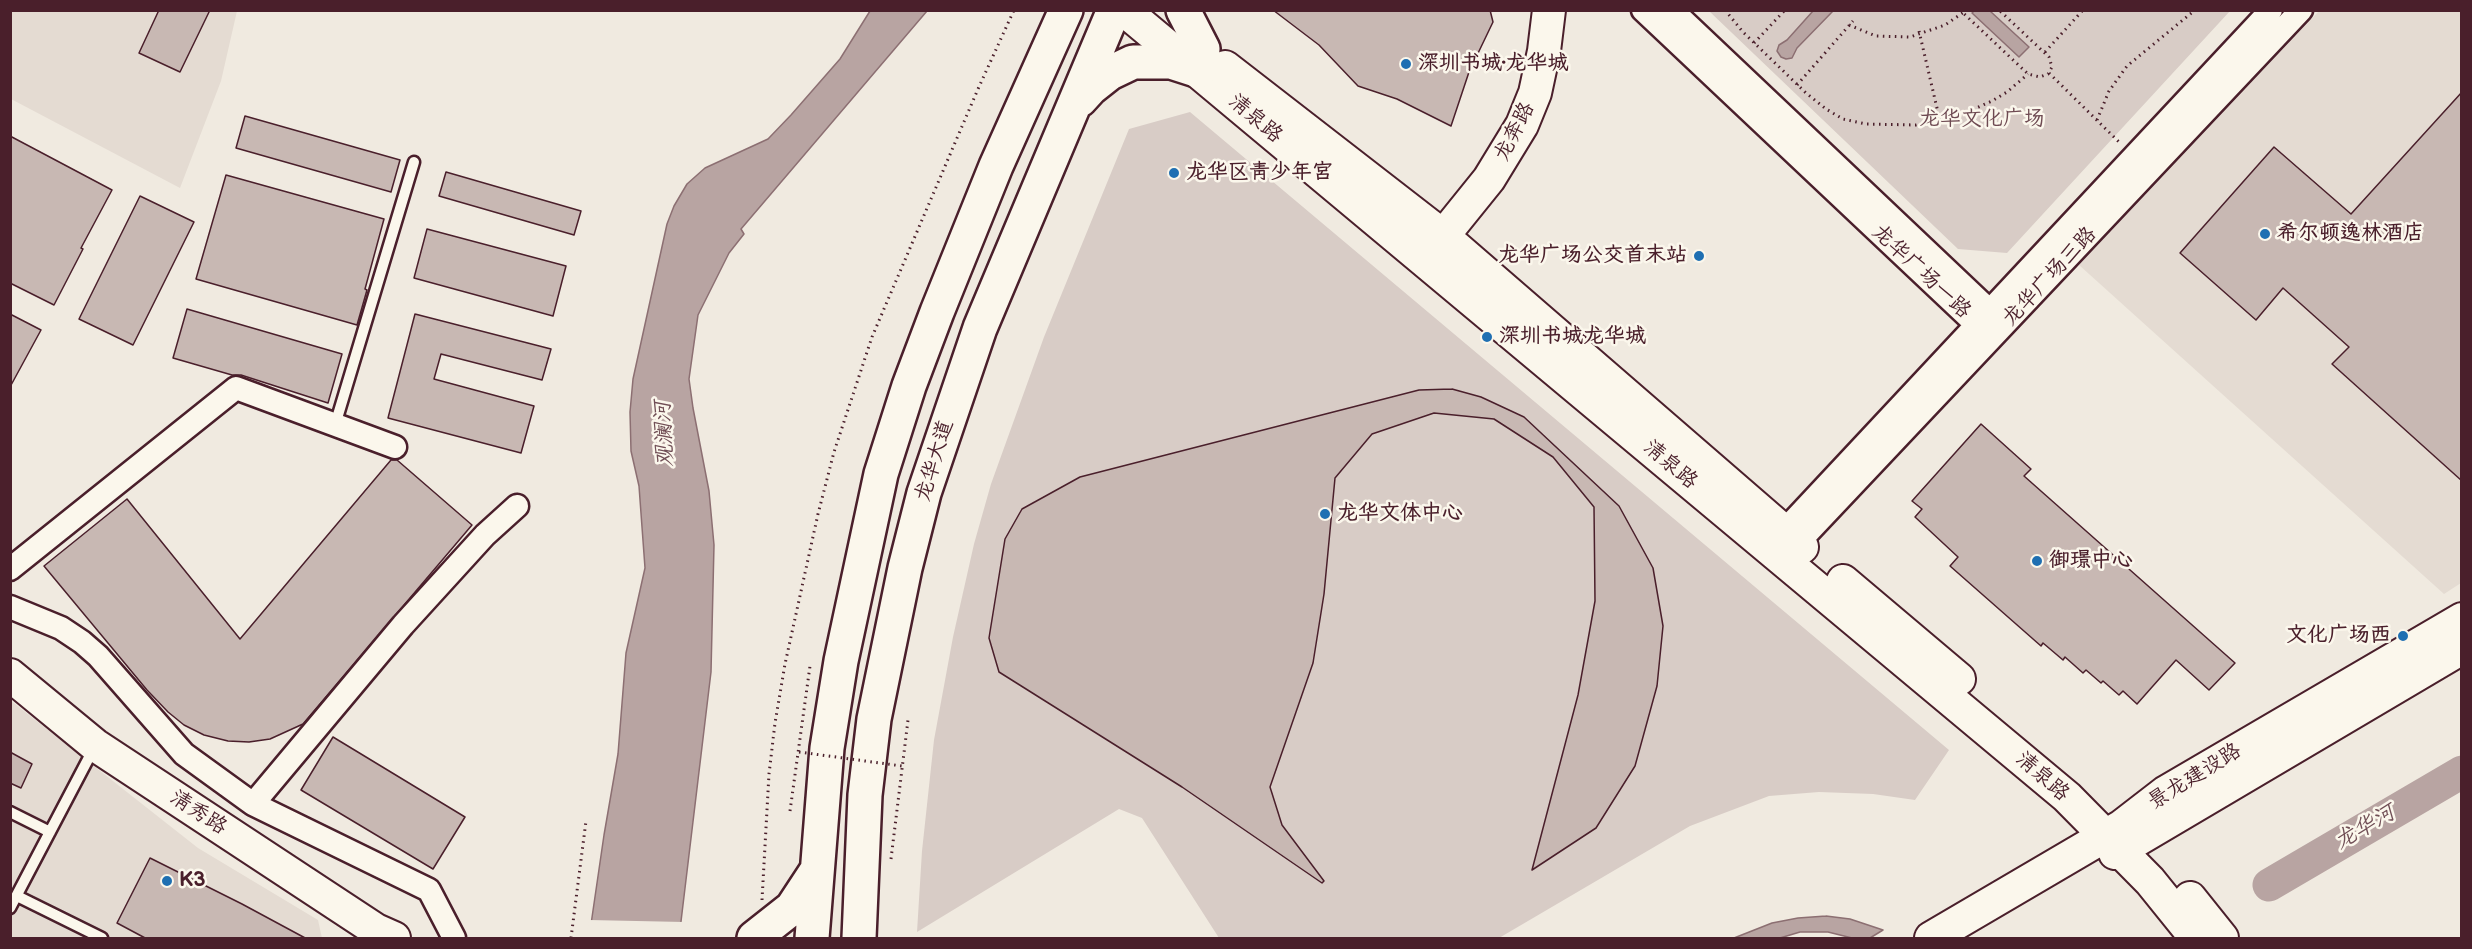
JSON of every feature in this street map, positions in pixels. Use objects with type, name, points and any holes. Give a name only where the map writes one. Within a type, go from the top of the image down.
[{"type":"main road","points":[[1046,10],[1046,55]]},
{"type":"main road","points":[[812,939],[815,873],[830,727],[841,661],[881,474],[909,386],[937,312],[996,166],[1066,10]]},
{"type":"main road","name":"龙华大道","points":[[859,939],[867,773],[886,653],[924,493],[980,328],[1114,10]]},
{"type":"main road","name":"清泉路","points":[[1124,10],[1201,60],[1443,236],[1790,537],[1931,655],[2084,788],[2150,881],[2196,939]]},
{"type":"main road","name":"清泉路","points":[[1158,10],[1201,60],[2067,797],[2121,838],[2166,868],[2222,939]]},
{"type":"main road","points":[[1073,108],[1091,87],[1110,73],[1133,62],[1201,60],[1183,10]]},
{"type":"main road","name":"龙奔路","points":[[1443,236],[1489,179],[1522,125],[1535,93],[1544,51],[1548,10]]},
{"type":"main road","name":"景龙建设路","points":[[1969,939],[2121,838],[2166,792],[2462,619]]},
{"type":"main road","name":"景龙建设路","points":[[1931,939],[2121,838],[2462,648]]},
{"type":"main road","name":"清秀路","points":[[10,675],[95,745],[376,930],[394,939]]},
{"type":"main road","points":[[754,939],[792,908],[815,873]]},
{"type":"street","name":"龙华广场一路","points":[[1643,10],[1999,333]]},
{"type":"street","name":"龙华广场一路","points":[[1672,10],[1984,319]]},
{"type":"street","name":"龙华广场三路","points":[[1790,537],[1984,319],[2271,10]]},
{"type":"street","name":"龙华广场三路","points":[[1790,537],[1999,333],[2301,10]]},
{"type":"street","points":[[10,570],[236,388],[395,447]]},
{"type":"street","points":[[253,804],[403,625],[485,535],[517,506]]},
{"type":"street","points":[[10,607],[61,628],[82,642],[98,656],[184,754],[253,804],[429,890],[454,939]]},
{"type":"lane","points":[[335,425],[414,162]]},
{"type":"lane","points":[[10,908],[95,745]]},
{"type":"lane","points":[[10,812],[50,832]]},
{"type":"lane","points":[[17,896],[102,939]]},
{"type":"path","points":[[762,901],[769,774],[775,723],[785,664],[834,452],[872,337],[1014,10]]},
{"type":"path","points":[[1725,10],[1754,43],[1797,85],[1826,109],[1843,119],[1866,124],[1893,125],[1940,121],[1956,117],[2007,92],[2028,74]]},
{"type":"path","points":[[1754,43],[1785,10]]},
{"type":"path","points":[[1849,25],[1876,36],[1919,33],[1945,25],[1964,12],[2028,74],[2040,78],[2049,73],[2052,62],[2045,52],[1999,10]]},
{"type":"path","points":[[2045,52],[2083,10]]},
{"type":"path","points":[[2097,120],[2109,92],[2127,66],[2195,10]]},
{"type":"path","points":[[1797,85],[1853,21]]},
{"type":"path","points":[[1919,33],[1940,121]]},
{"type":"path","points":[[2049,73],[2119,142]]},
{"type":"path","points":[[790,811],[810,666]]},
{"type":"path","points":[[891,859],[908,720]]},
{"type":"path","points":[[799,752],[902,766]]},
{"type":"path","points":[[571,939],[586,821]]},
{"type":"shaded area","points":[[10,11],[237,11],[221,81],[180,188],[11,99]]},
{"type":"shaded area","points":[[2319,11],[2461,11],[2461,583],[2444,594],[2079,265]]},
{"type":"shaded area","points":[[10,700],[198,848],[318,920],[322,938],[11,938]]},
{"type":"green space","name":"龙华文化广场","points":[[1709,11],[2230,11],[2007,253],[1958,249]]},
{"type":"green space","name":"龙华文体中心","points":[[1190,112],[1949,750],[1915,800],[1873,794],[1819,792],[1769,796],[1690,826],[1499,938],[1219,938],[1142,818],[1119,809],[917,932],[922,851],[934,740],[953,637],[974,544],[991,484],[1044,337],[1129,129]]},
{"type":"water","points":[[1975,10],[1990,11],[2029,47],[2019,57],[1972,13]]},
{"type":"water","name":"观澜河","points":[[870,11],[927,11],[741,229],[744,234],[729,253],[698,315],[689,379],[709,491],[714,545],[711,672],[679,938],[589,938],[618,754],[626,653],[645,568],[639,486],[631,451],[630,412],[633,379],[667,224],[687,184],[705,168],[768,139],[791,115],[840,59]]},
{"type":"water","points":[[1813,11],[1833,11],[1797,48],[1792,58],[1781,57],[1777,51],[1779,45],[1787,40]]},
{"type":"water","points":[[1826,916],[1850,919],[1883,930],[1870,938],[1852,938],[1828,932],[1800,932],[1780,938],[1734,938],[1772,923]]},
{"type":"pier","points":[[589,920],[684,922],[682,938],[586,938]]},
{"type":"building","points":[[159,10],[210,10],[180,72],[139,53]]},
{"type":"building","name":"深圳书城·龙华城","points":[[1273,10],[1490,10],[1493,22],[1469,72],[1451,126],[1397,99],[1358,86],[1319,45]]},
{"type":"building","points":[[2462,92],[2462,481],[2332,364],[2349,347],[2283,288],[2256,320],[2180,253],[2274,147],[2351,214]]},
{"type":"building","points":[[245,116],[400,160],[391,192],[236,148]]},
{"type":"building","points":[[10,136],[112,190],[54,305],[10,283]]},
{"type":"building","points":[[446,172],[581,211],[574,235],[439,196]]},
{"type":"building","points":[[226,175],[384,219],[357,325],[196,279]]},
{"type":"building","points":[[140,196],[194,222],[133,345],[79,319]]},
{"type":"building","points":[[427,229],[566,266],[553,316],[414,278]]},
{"type":"building","points":[[187,309],[342,354],[328,403],[241,375],[232,375],[173,358]]},
{"type":"building","points":[[10,314],[41,330],[10,387]]},
{"type":"building","points":[[415,314],[551,349],[542,380],[441,354],[434,379],[534,406],[521,453],[388,418]]},
{"type":"building","points":[[1452,389],[1481,397],[1524,417],[1619,506],[1653,568],[1663,626],[1657,686],[1635,766],[1596,828],[1532,870],[1578,695],[1595,601],[1594,507],[1553,457],[1494,419],[1434,413],[1372,434],[1335,478],[1324,594],[1313,663],[1270,787],[1282,825],[1324,881],[1322,883],[1182,787],[999,672],[989,638],[1005,539],[1022,509],[1080,477],[1419,390]]},
{"type":"building","name":"御璟中心","points":[[1981,424],[2031,469],[2024,476],[2235,663],[2209,690],[2176,660],[2137,704],[2123,691],[2119,695],[2086,670],[2083,673],[2065,657],[2063,660],[2043,643],[2041,646],[1950,566],[1958,557],[1915,517],[1922,509],[1912,501]]},
{"type":"building","points":[[391,460],[397,460],[472,525],[303,724],[270,739],[249,742],[228,741],[204,735],[184,725],[147,690],[44,566],[127,499],[240,639]]},
{"type":"building","points":[[333,737],[465,817],[433,869],[301,790]]},
{"type":"building","points":[[10,752],[32,764],[21,788],[10,783]]},
{"type":"building","name":"K3","points":[[150,858],[307,939],[147,939],[117,923]]},
{"type":"waterway","name":"龙华河","points":[[2269,885],[2462,772]]},
{"type":"place","name":"深圳书城·龙华城","points":[[1406,64]]},
{"type":"place","name":"龙华区青少年宫","points":[[1174,173]]},
{"type":"place","name":"希尔顿逸林酒店","points":[[2265,234]]},
{"type":"place","name":"龙华广场公交首末站","points":[[1699,256]]},
{"type":"place","name":"深圳书城龙华城","points":[[1487,337]]},
{"type":"place","name":"龙华文体中心","points":[[1325,514]]},
{"type":"place","name":"御璟中心","points":[[2037,561]]},
{"type":"place","name":"文化广场西","points":[[2403,636]]},
{"type":"place","name":"K3","points":[[167,881]]}]
